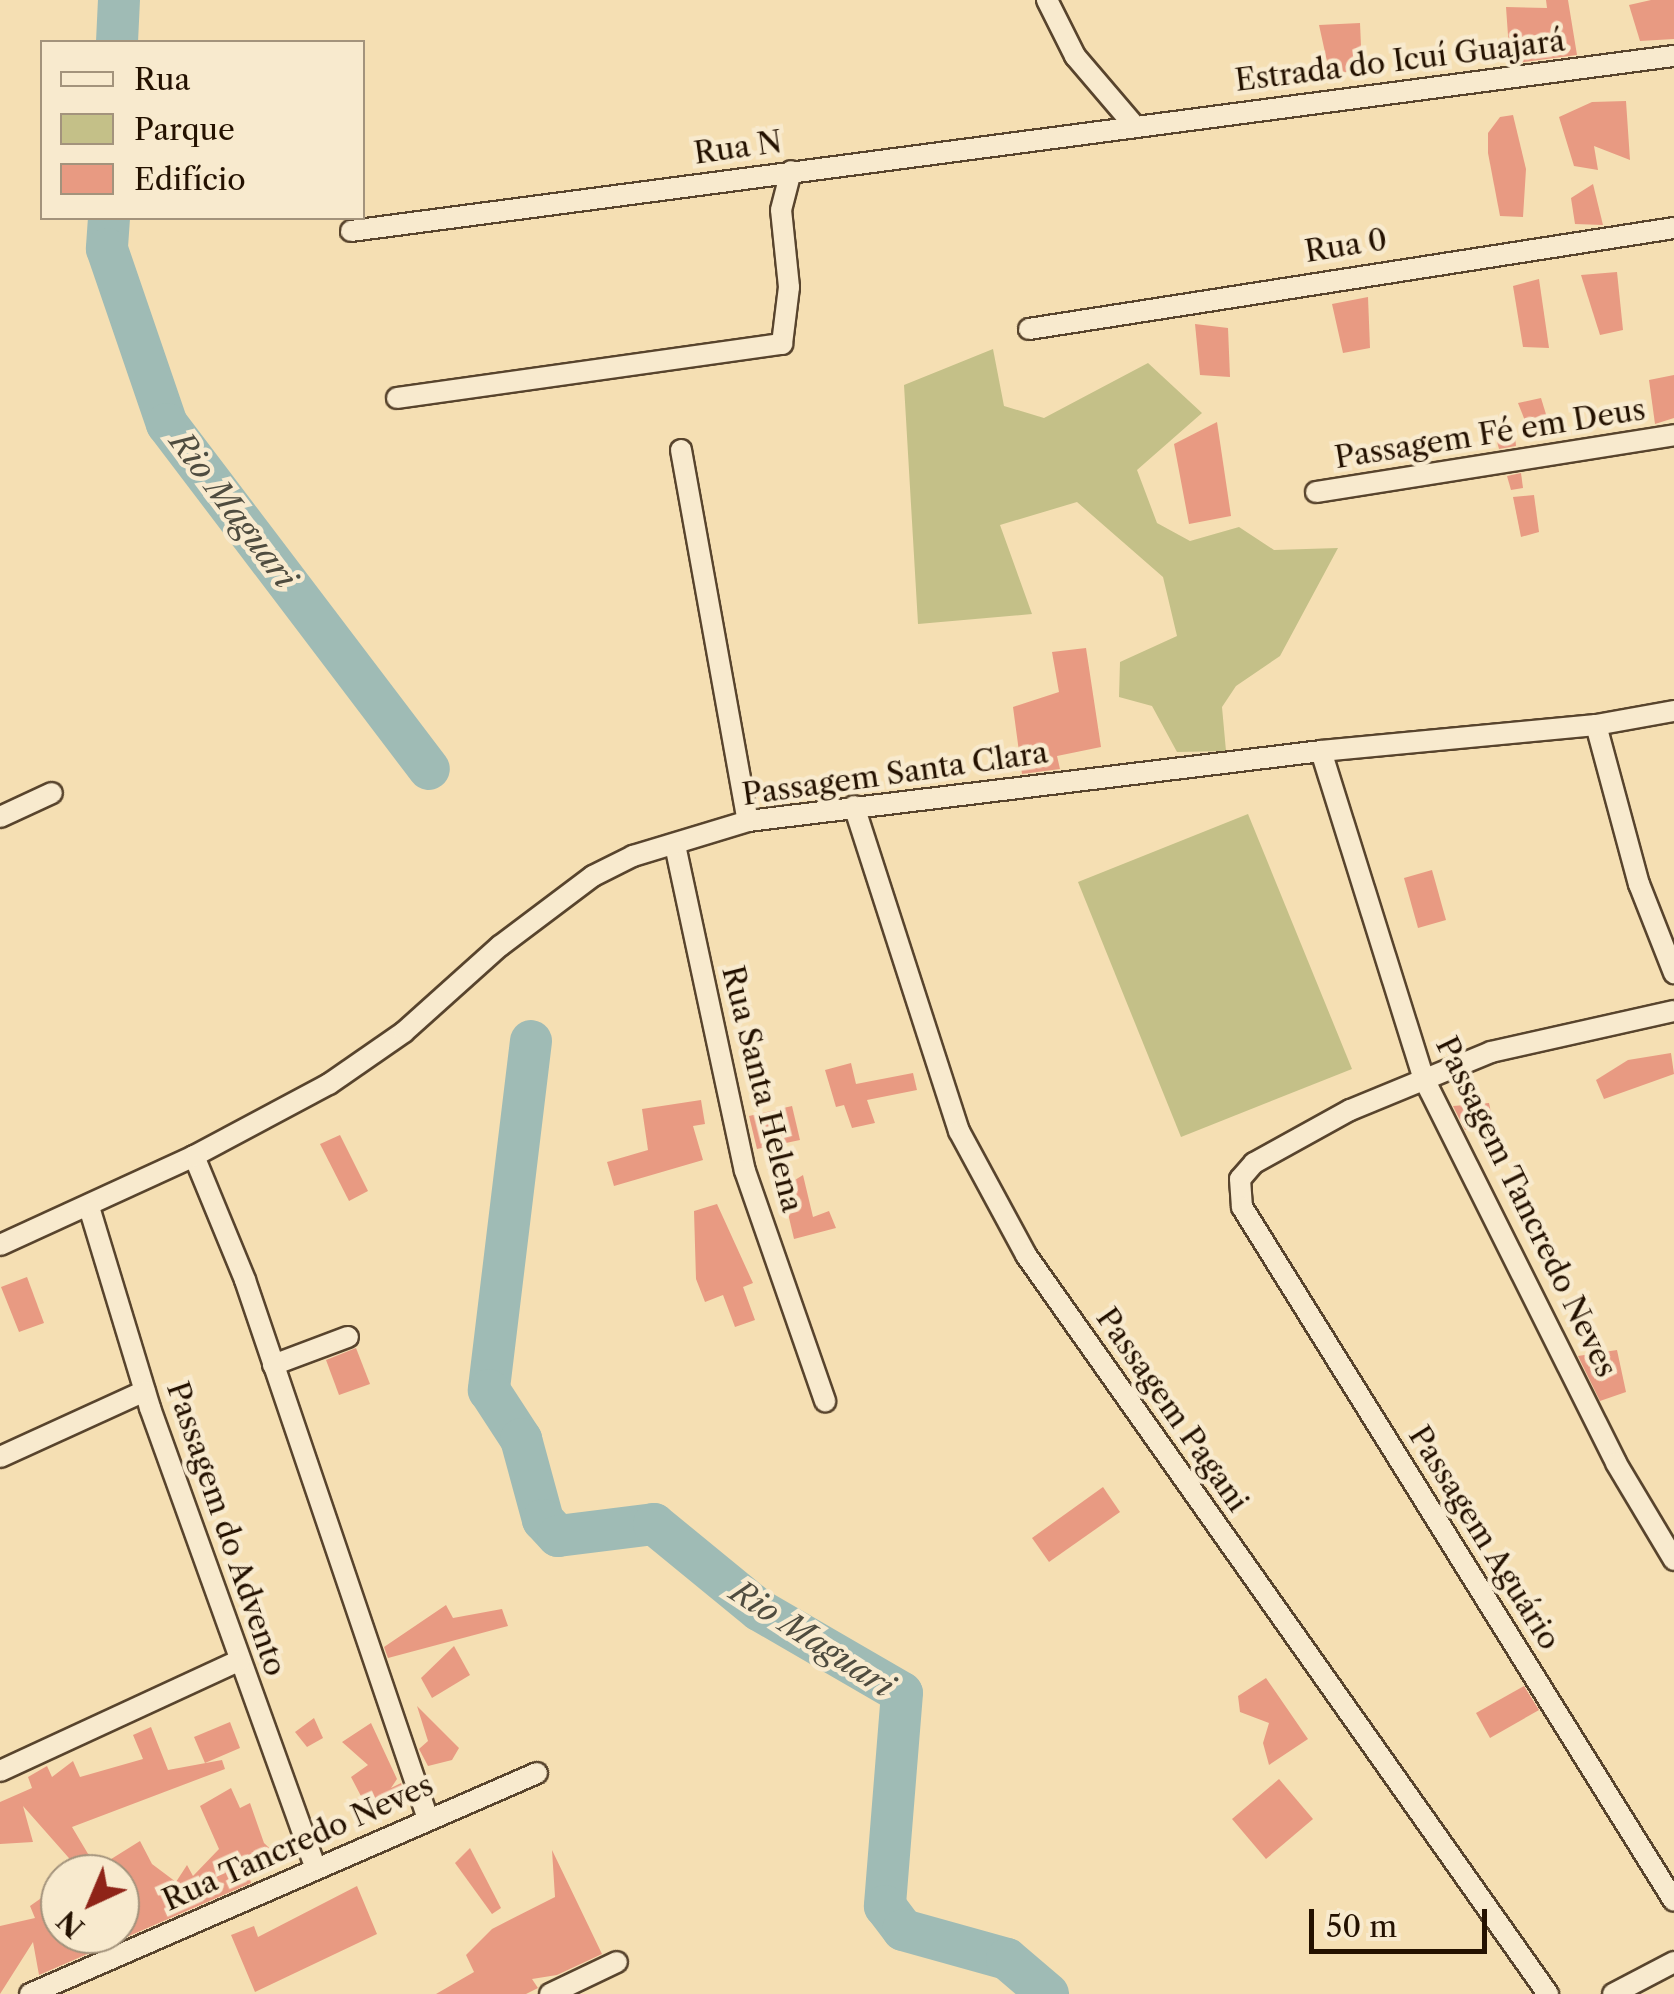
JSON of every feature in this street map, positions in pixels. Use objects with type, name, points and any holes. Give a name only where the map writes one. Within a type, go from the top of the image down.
[{"type":"street","points":[[1047,0],[1075,56],[1133,124]]},
{"type":"street","name":"Estrada do Icuí Guajará","points":[[1133,124],[1674,56]]},
{"type":"street","name":"Rua N","points":[[350,231],[1133,124]]},
{"type":"street","points":[[397,398],[782,344],[789,287],[782,210],[791,171]]},
{"type":"street","name":"Rua 0","points":[[1029,328],[1674,228]]},
{"type":"street","name":"Passagem Fé em Deus","points":[[1316,492],[1674,434]]},
{"type":"street","points":[[681,450],[748,821]]},
{"type":"street","name":"Passagem Santa Clara","points":[[0,1245],[194,1156],[329,1084],[404,1032],[500,946],[593,876],[675,844],[748,821],[854,806],[1322,751],[1596,725],[1674,711]]},
{"type":"street","points":[[1596,725],[1639,884],[1674,973]]},
{"type":"street","name":"Passagem Tancredo Neves","points":[[1322,751],[1424,1079],[1616,1463],[1674,1560]]},
{"type":"street","points":[[0,817],[52,792]]},
{"type":"street","name":"Passagem Pagani","points":[[854,806],[954,1118],[1026,1256],[1548,1994]]},
{"type":"street","name":"Rua Santa Helena","points":[[675,844],[744,1171],[825,1401]]},
{"type":"street","points":[[1424,1079],[1491,1052],[1674,1012]]},
{"type":"street","name":"Passagem Aguário","points":[[1424,1079],[1254,1162],[1240,1180],[1242,1207],[1674,1901]]},
{"type":"street","points":[[194,1156],[273,1365],[428,1818]]},
{"type":"street","name":"Passagem do Advento","points":[[89,1207],[145,1391],[315,1868]]},
{"type":"street","points":[[273,1365],[348,1337]]},
{"type":"street","points":[[0,1457],[145,1391]]},
{"type":"street","points":[[0,1771],[240,1660]]},
{"type":"street","name":"Rua Tancredo Neves","points":[[30,1994],[537,1773]]},
{"type":"street","points":[[550,1994],[617,1962]]},
{"type":"street","points":[[1613,1994],[1674,1962]]},
{"type":"green space","points":[[993,349],[1004,406],[1044,418],[1148,363],[1202,413],[1137,470],[1157,523],[1190,541],[1239,527],[1274,550],[1338,548],[1280,656],[1236,686],[1222,707],[1226,751],[1177,752],[1152,706],[1119,697],[1120,662],[1177,636],[1163,577],[1077,502],[1000,525],[1032,614],[918,624],[904,385]]},
{"type":"green space","points":[[1248,814],[1352,1069],[1181,1137],[1078,882]]},
{"type":"building","points":[[1546,0],[1568,0],[1577,55],[1510,64],[1506,7],[1547,8]]},
{"type":"building","points":[[1674,0],[1674,39],[1640,41],[1629,5]]},
{"type":"building","points":[[1360,23],[1362,69],[1330,75],[1319,25]]},
{"type":"building","points":[[1626,101],[1630,160],[1594,146],[1598,170],[1574,166],[1559,117],[1592,102]]},
{"type":"building","points":[[1513,115],[1526,169],[1523,217],[1500,216],[1488,153],[1488,133],[1500,117]]},
{"type":"building","points":[[1593,184],[1603,225],[1575,224],[1571,198]]},
{"type":"building","points":[[1617,272],[1623,330],[1600,335],[1581,275]]},
{"type":"building","points":[[1539,279],[1549,348],[1523,347],[1513,286]]},
{"type":"building","points":[[1368,297],[1370,348],[1343,353],[1332,304]]},
{"type":"building","points":[[1195,324],[1228,328],[1230,377],[1200,375]]},
{"type":"building","points":[[1674,375],[1674,418],[1655,424],[1649,380]]},
{"type":"building","points":[[1541,398],[1549,424],[1529,431],[1518,403]]},
{"type":"building","points":[[1217,422],[1231,516],[1189,524],[1174,444]]},
{"type":"building","points":[[1514,427],[1516,446],[1499,449],[1494,431]]},
{"type":"building","points":[[1521,473],[1523,488],[1511,490],[1507,476]]},
{"type":"building","points":[[1534,495],[1539,532],[1521,537],[1513,497]]},
{"type":"building","points":[[1086,648],[1101,747],[1057,756],[1060,769],[1022,774],[1013,707],[1059,692],[1052,652]]},
{"type":"building","points":[[1432,870],[1446,920],[1418,928],[1404,878]]},
{"type":"building","points":[[1671,1053],[1674,1074],[1604,1099],[1596,1080],[1628,1060]]},
{"type":"building","points":[[851,1063],[856,1084],[913,1073],[917,1090],[867,1100],[875,1123],[852,1128],[844,1105],[836,1107],[825,1070]]},
{"type":"building","points":[[701,1100],[705,1124],[693,1126],[703,1160],[614,1186],[607,1162],[648,1150],[642,1109]]},
{"type":"building","points":[[1489,1103],[1494,1126],[1465,1130],[1453,1106]]},
{"type":"building","points":[[792,1106],[800,1140],[757,1149],[749,1116]]},
{"type":"building","points":[[340,1135],[368,1191],[349,1201],[320,1144]]},
{"type":"building","points":[[803,1175],[813,1217],[829,1211],[836,1228],[794,1239],[782,1188]]},
{"type":"building","points":[[717,1204],[753,1283],[743,1287],[755,1320],[735,1327],[723,1295],[705,1302],[696,1279],[694,1211]]},
{"type":"building","points":[[27,1277],[44,1323],[19,1332],[1,1287]]},
{"type":"building","points":[[356,1348],[370,1384],[339,1395],[326,1360]]},
{"type":"building","points":[[1617,1350],[1626,1392],[1600,1401],[1578,1356]]},
{"type":"building","points":[[1103,1487],[1120,1512],[1049,1562],[1032,1538]]},
{"type":"building","points":[[446,1605],[453,1618],[502,1609],[508,1626],[388,1658],[384,1647]]},
{"type":"building","points":[[454,1646],[470,1675],[432,1698],[421,1678]]},
{"type":"building","points":[[1266,1678],[1308,1739],[1269,1765],[1263,1743],[1269,1723],[1240,1712],[1238,1696]]},
{"type":"building","points":[[1524,1686],[1539,1710],[1490,1738],[1476,1713]]},
{"type":"building","points":[[417,1706],[459,1748],[452,1760],[428,1766],[419,1749],[428,1741]]},
{"type":"building","points":[[314,1718],[323,1738],[307,1747],[295,1732]]},
{"type":"building","points":[[230,1722],[240,1748],[205,1763],[194,1737]]},
{"type":"building","points":[[371,1723],[397,1779],[391,1788],[401,1783],[405,1795],[357,1823],[346,1804],[362,1798],[351,1777],[368,1765],[342,1742]]},
{"type":"building","points":[[151,1727],[168,1770],[222,1760],[225,1769],[72,1827],[88,1854],[65,1854],[23,1806],[33,1842],[0,1844],[0,1802],[32,1788],[28,1777],[47,1766],[52,1777],[73,1761],[80,1777],[143,1759],[133,1735]]},
{"type":"building","points":[[1279,1779],[1313,1819],[1266,1859],[1232,1819]]},
{"type":"building","points":[[231,1788],[240,1808],[250,1803],[264,1843],[278,1856],[248,1870],[251,1883],[140,1931],[140,1854],[119,1854],[140,1841],[152,1864],[176,1882],[187,1865],[193,1876],[219,1849],[200,1806]]},
{"type":"building","points":[[470,1848],[501,1908],[492,1914],[455,1863]]},
{"type":"building","points":[[552,1850],[602,1954],[557,1975],[532,1979],[538,1988],[526,1994],[436,1994],[474,1972],[466,1955],[492,1929],[555,1897]]},
{"type":"building","points":[[357,1886],[377,1934],[255,1992],[231,1935],[254,1926],[258,1937]]},
{"type":"building","points":[[40,1899],[40,1954],[87,1954],[39,1975],[33,1942],[0,1994],[0,1926],[35,1918],[30,1906]]},
{"type":"waterway","name":"Rio Maguari","points":[[117,40],[119,0]]},
{"type":"waterway","name":"Rio Maguari","points":[[109,220],[107,249],[167,424],[429,769]]},
{"type":"waterway","name":"Rio Maguari","points":[[531,1041],[489,1390],[521,1439],[543,1520],[558,1536],[654,1524],[759,1610],[902,1693],[885,1906],[903,1930],[1007,1959],[1048,1994]]}]
